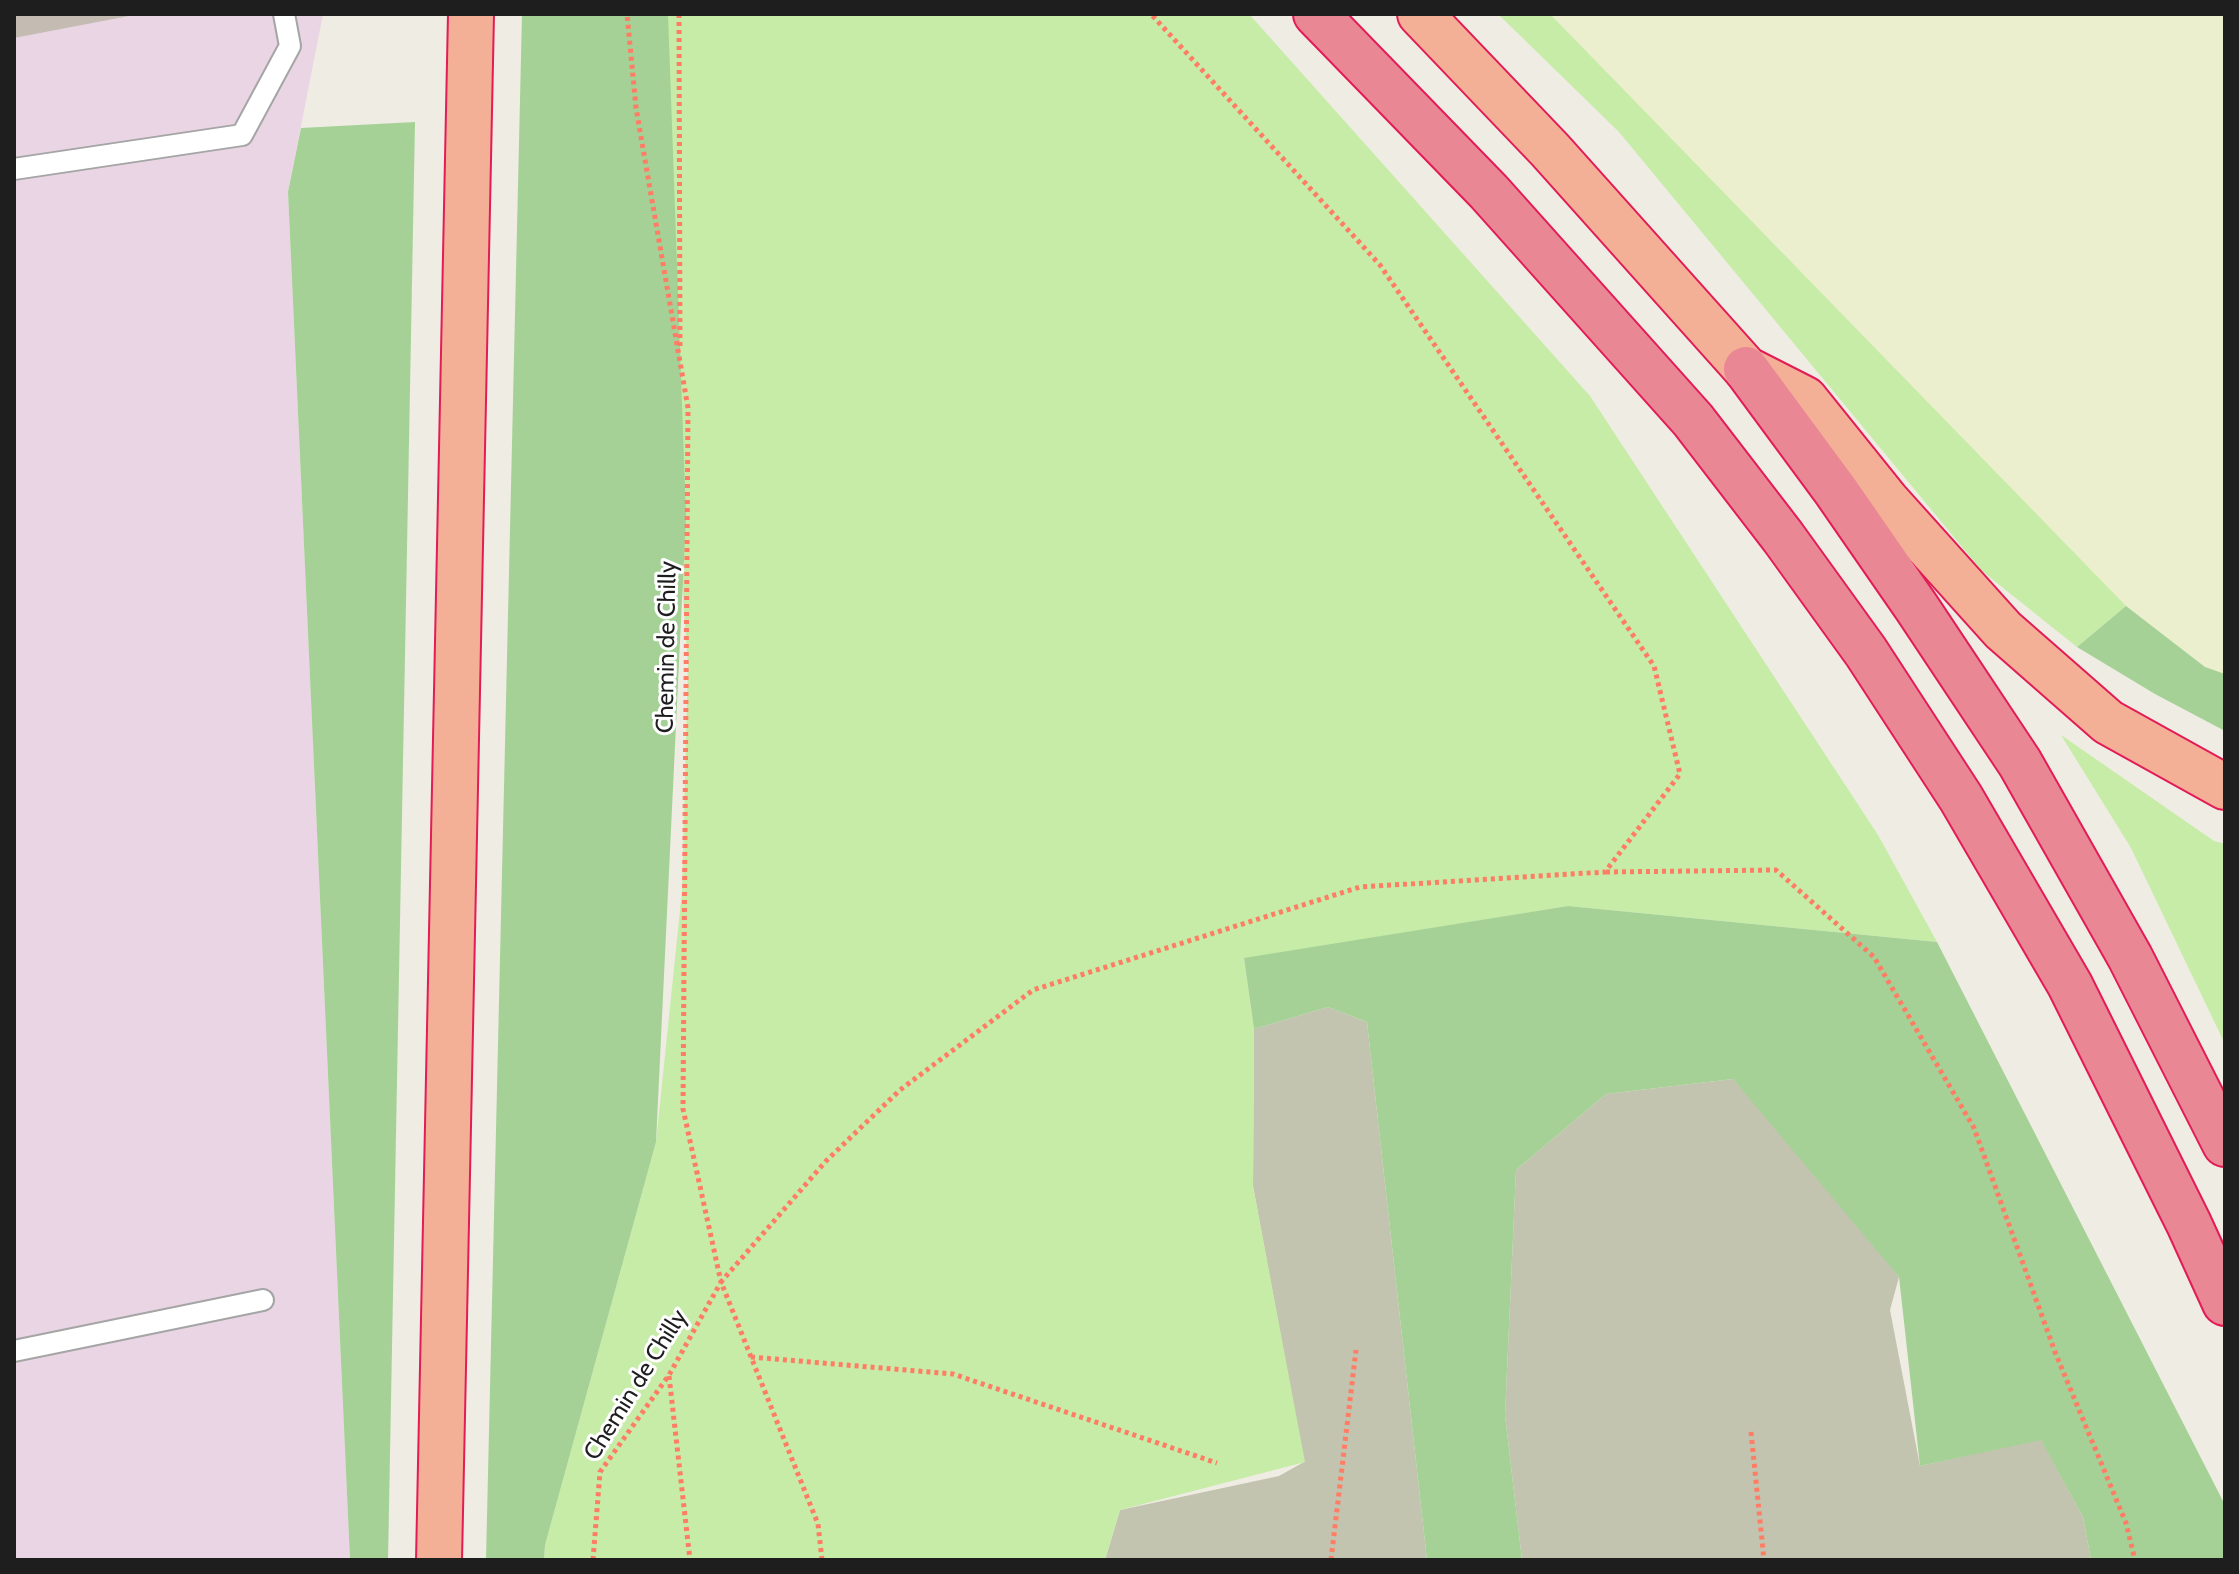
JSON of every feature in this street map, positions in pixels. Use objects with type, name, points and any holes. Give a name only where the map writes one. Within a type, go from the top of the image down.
[{"type":"highway","points":[[439,1560],[471,14]]},
{"type":"highway","points":[[1316,14],[1489,192],[1693,420],[1866,652],[1961,798],[2070,985],[2225,1303]]},
{"type":"highway","points":[[1420,14],[1550,150],[1746,369],[1836,491],[2020,763],[2130,957],[2225,1144]]},
{"type":"highway","points":[[1746,369],[1805,399],[1887,501],[2003,630],[2108,722],[2225,787]]},
{"type":"lane","points":[[14,169],[242,135],[290,46],[284,14]]},
{"type":"lane","points":[[14,1351],[263,1300]]},
{"type":"path","name":"Chemin de Chilly","points":[[627,14],[636,108],[688,408],[683,1109],[721,1282],[818,1524],[822,1560]]},
{"type":"path","points":[[679,14],[680,367]]},
{"type":"path","points":[[1151,14],[1380,265],[1654,666],[1680,774],[1605,872]]},
{"type":"path","points":[[721,1282],[826,1161],[900,1090],[1033,990],[1360,887],[1605,872],[1776,870],[1874,957],[1974,1128],[2055,1352],[2126,1523],[2135,1560]]},
{"type":"path","name":"Chemin de Chilly","points":[[593,1560],[600,1472],[669,1375],[721,1282]]},
{"type":"path","points":[[1331,1560],[1356,1350]]},
{"type":"path","points":[[751,1357],[953,1374],[1217,1463]]},
{"type":"path","points":[[669,1375],[690,1560]]},
{"type":"path","points":[[1751,1432],[1764,1560]]},
{"type":"shaded area","points":[[14,14],[323,14],[288,192],[350,1560],[14,1560]]},
{"type":"shaded area","points":[[1550,14],[2225,14],[2225,674],[2205,667],[2097,584]]},
{"type":"shaded area","points":[[1328,1007],[1367,1022],[1427,1560],[1105,1560],[1120,1510],[1279,1476],[1304,1462],[1253,1186],[1254,1029]]},
{"type":"shaded area","points":[[1733,1079],[1824,1179],[1899,1277],[1890,1310],[1920,1466],[2041,1439],[2083,1517],[2091,1560],[1522,1560],[1505,1415],[1516,1170],[1606,1094]]},
{"type":"green space","points":[[522,14],[668,14],[686,516],[656,1142],[545,1545],[544,1560],[486,1560]]},
{"type":"green space","points":[[653,14],[1249,14],[1590,396],[1878,835],[1937,942],[1568,906],[1244,959],[1254,1029],[1253,1186],[1305,1462],[1120,1510],[1105,1560],[544,1560],[545,1545],[656,1142],[682,891],[688,664],[654,218]]},
{"type":"green space","points":[[1498,14],[1550,14],[2126,606],[2077,647],[1982,571],[1619,132]]},
{"type":"green space","points":[[415,122],[388,1560],[350,1560],[288,192],[301,128]]},
{"type":"green space","points":[[2126,606],[2205,667],[2225,674],[2225,731],[2077,647]]},
{"type":"green space","points":[[2061,735],[2214,841],[2225,844],[2225,1044],[2131,848]]},
{"type":"green space","points":[[1568,906],[1937,942],[2225,1505],[2225,1560],[2091,1560],[2083,1517],[2041,1440],[1920,1466],[1899,1277],[1733,1079],[1606,1094],[1516,1170],[1505,1415],[1522,1560],[1427,1560],[1367,1022],[1328,1007],[1254,1029],[1244,958]]},
{"type":"building","points":[[14,14],[134,14],[134,15],[14,38]]}]
